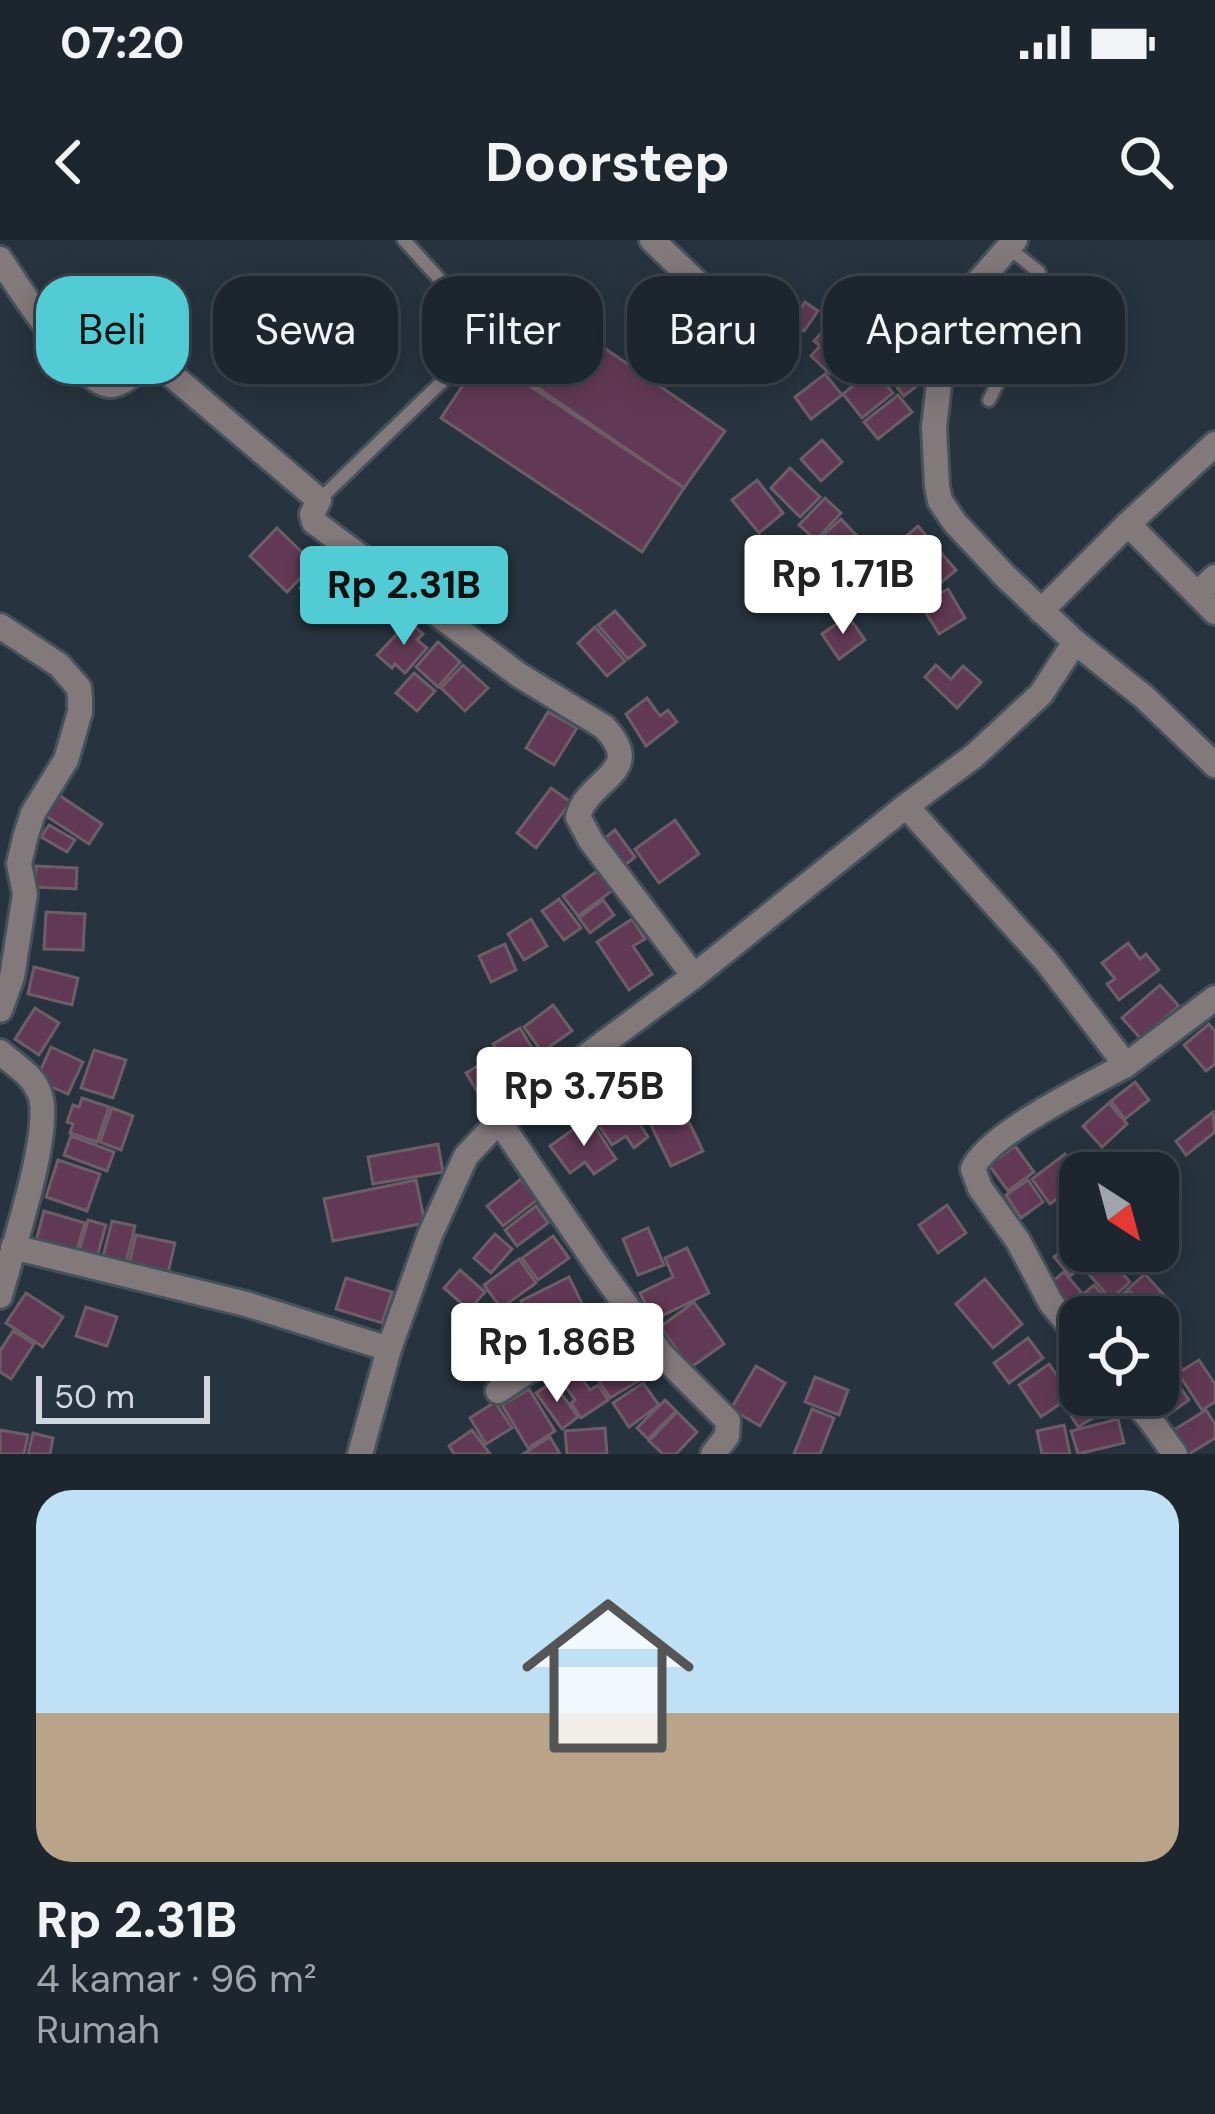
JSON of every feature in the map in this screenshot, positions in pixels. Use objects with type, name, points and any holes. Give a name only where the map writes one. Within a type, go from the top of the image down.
[{"type":"street","points":[[652,240],[690,276]]},
{"type":"street","points":[[1011,244],[973,288],[951,339],[934,427],[940,501],[955,524],[1041,611],[1215,765]]},
{"type":"street","points":[[0,259],[30,307],[89,376],[104,386],[117,385],[154,361],[319,500],[312,514],[314,522],[519,675],[604,727],[620,751],[617,767],[581,806],[578,817],[591,841],[694,976]]},
{"type":"street","points":[[1041,611],[1215,444]]},
{"type":"street","points":[[1128,524],[1209,594]]},
{"type":"street","points":[[0,626],[59,665],[79,688],[80,698],[66,760],[33,813],[25,838],[20,864],[25,894],[7,959],[12,977],[0,1010]]},
{"type":"street","points":[[360,1454],[389,1349],[430,1235],[466,1156],[499,1121],[694,976],[974,756],[1041,694],[1075,642]]},
{"type":"street","points":[[906,806],[1046,962],[1126,1065]]},
{"type":"street","points":[[1059,1313],[1018,1241],[980,1188],[973,1169],[993,1145],[1055,1103],[1126,1065],[1215,998]]},
{"type":"street","points":[[0,1052],[32,1080],[44,1106],[38,1155],[0,1296]]},
{"type":"street","points":[[499,1121],[662,1355],[728,1421],[727,1436],[713,1454]]},
{"type":"street","points":[[13,1247],[246,1304],[389,1349]]},
{"type":"street","points":[[498,1391],[625,1306]]},
{"type":"street","points":[[1147,1416],[1175,1454]]},
{"type":"lane","points":[[319,500],[450,374],[465,345],[469,328],[462,304],[404,240]]},
{"type":"lane","points":[[989,400],[1043,293],[1039,272],[1011,244]]},
{"type":"building","points":[[805,302],[818,311],[804,331],[799,328],[799,311]]},
{"type":"building","points":[[823,331],[823,367],[811,356],[820,346],[814,341]]},
{"type":"building","points":[[603,347],[627,364],[627,384],[657,384],[725,431],[684,488],[532,384],[603,384]]},
{"type":"building","points":[[823,376],[823,384],[833,384],[842,395],[811,419],[795,397]]},
{"type":"building","points":[[464,384],[527,384],[684,488],[642,552],[441,418]]},
{"type":"building","points":[[855,384],[886,384],[893,393],[862,418],[843,394]]},
{"type":"building","points":[[894,384],[919,384],[904,396]]},
{"type":"building","points":[[898,395],[912,412],[878,439],[864,422]]},
{"type":"building","points":[[822,440],[842,462],[821,481],[801,459]]},
{"type":"building","points":[[790,468],[820,497],[800,517],[771,488]]},
{"type":"building","points":[[757,480],[783,513],[759,533],[732,500]]},
{"type":"building","points":[[825,498],[841,513],[816,540],[799,525]]},
{"type":"building","points":[[841,519],[858,537],[831,562],[814,544]]},
{"type":"building","points":[[918,526],[956,570],[929,593],[891,549]]},
{"type":"building","points":[[277,528],[314,564],[287,592],[250,556]]},
{"type":"building","points":[[860,543],[879,567],[849,590],[830,566]]},
{"type":"building","points":[[333,561],[345,572],[339,578],[349,587],[327,612],[300,588],[322,563],[327,567]]},
{"type":"building","points":[[834,574],[851,598],[835,610],[828,601],[815,610],[804,595]]},
{"type":"building","points":[[948,589],[965,618],[939,634],[921,605]]},
{"type":"building","points":[[615,611],[645,645],[628,659],[598,625]]},
{"type":"building","points":[[848,616],[865,640],[839,659],[822,634]]},
{"type":"building","points":[[409,621],[423,634],[417,640],[427,648],[405,673],[377,655]]},
{"type":"building","points":[[595,627],[625,661],[607,676],[578,643]]},
{"type":"building","points":[[438,642],[460,662],[438,687],[416,667]]},
{"type":"building","points":[[463,665],[488,688],[465,711],[441,688]]},
{"type":"building","points":[[936,665],[951,679],[963,666],[981,682],[957,708],[925,677]]},
{"type":"building","points":[[414,673],[435,691],[417,711],[396,693]]},
{"type":"building","points":[[647,698],[660,716],[668,710],[677,722],[646,746],[626,714]]},
{"type":"building","points":[[548,712],[577,728],[554,765],[526,748]]},
{"type":"building","points":[[551,788],[571,802],[536,848],[517,833]]},
{"type":"building","points":[[53,791],[102,824],[89,844],[40,812]]},
{"type":"building","points":[[675,820],[699,854],[659,883],[635,849]]},
{"type":"building","points":[[49,825],[75,840],[67,852],[41,837]]},
{"type":"building","points":[[615,830],[635,857],[625,865],[605,838]]},
{"type":"building","points":[[36,866],[77,868],[76,889],[35,887]]},
{"type":"building","points":[[601,868],[616,888],[578,916],[563,896]]},
{"type":"building","points":[[559,899],[581,928],[564,940],[542,911]]},
{"type":"building","points":[[603,900],[614,915],[590,933],[579,918]]},
{"type":"building","points":[[46,912],[85,914],[83,950],[44,949]]},
{"type":"building","points":[[531,919],[547,946],[524,960],[508,934]]},
{"type":"building","points":[[632,919],[645,939],[633,946],[652,974],[629,990],[597,942]]},
{"type":"building","points":[[1128,943],[1140,959],[1146,954],[1159,970],[1119,1000],[1107,984],[1115,979],[1102,963]]},
{"type":"building","points":[[505,944],[516,970],[491,982],[479,956]]},
{"type":"building","points":[[34,967],[78,978],[72,1005],[28,994]]},
{"type":"building","points":[[1160,985],[1179,1006],[1141,1039],[1122,1018]]},
{"type":"building","points":[[553,1005],[572,1031],[542,1052],[524,1027]]},
{"type":"building","points":[[35,1008],[59,1023],[39,1055],[15,1039]]},
{"type":"building","points":[[1209,1024],[1215,1031],[1215,1064],[1206,1071],[1184,1045]]},
{"type":"building","points":[[520,1028],[535,1053],[508,1069],[493,1044]]},
{"type":"building","points":[[51,1047],[83,1062],[68,1094],[36,1080]]},
{"type":"building","points":[[94,1050],[126,1060],[113,1098],[81,1088]]},
{"type":"building","points":[[497,1054],[519,1090],[513,1093],[517,1100],[497,1112],[494,1106],[488,1109],[466,1073]]},
{"type":"building","points":[[1135,1082],[1149,1100],[1125,1119],[1111,1101]]},
{"type":"building","points":[[668,1095],[703,1151],[671,1166],[643,1109]]},
{"type":"building","points":[[622,1096],[648,1137],[634,1148],[626,1136],[612,1145],[592,1116]]},
{"type":"building","points":[[82,1098],[109,1107],[97,1142],[70,1133],[73,1124],[67,1122],[73,1105],[79,1107]]},
{"type":"building","points":[[1109,1103],[1127,1124],[1102,1147],[1083,1126]]},
{"type":"building","points":[[112,1108],[133,1116],[121,1150],[100,1142]]},
{"type":"building","points":[[1213,1112],[1215,1132],[1186,1155],[1176,1141]]},
{"type":"building","points":[[589,1118],[616,1159],[594,1174],[585,1162],[570,1173],[550,1146]]},
{"type":"building","points":[[71,1136],[114,1152],[107,1171],[64,1155]]},
{"type":"building","points":[[438,1144],[443,1172],[373,1184],[368,1157]]},
{"type":"building","points":[[1015,1146],[1034,1172],[1008,1191],[989,1165]]},
{"type":"building","points":[[1059,1159],[1059,1197],[1050,1204],[1032,1179]]},
{"type":"building","points":[[58,1160],[100,1174],[87,1211],[46,1197]]},
{"type":"building","points":[[521,1179],[537,1200],[503,1226],[487,1206]]},
{"type":"building","points":[[416,1180],[425,1223],[333,1241],[324,1199]]},
{"type":"building","points":[[1028,1180],[1043,1202],[1021,1218],[1006,1195]]},
{"type":"building","points":[[947,1205],[966,1233],[938,1253],[919,1225]]},
{"type":"building","points":[[536,1206],[548,1223],[517,1246],[505,1230]]},
{"type":"building","points":[[44,1211],[85,1223],[74,1259],[34,1248]]},
{"type":"building","points":[[88,1220],[106,1225],[95,1264],[77,1259]]},
{"type":"building","points":[[112,1221],[135,1226],[124,1271],[101,1265]]},
{"type":"building","points":[[648,1228],[664,1265],[638,1275],[623,1239]]},
{"type":"building","points":[[495,1234],[512,1249],[491,1273],[474,1258]]},
{"type":"building","points":[[136,1235],[175,1243],[166,1282],[127,1273]]},
{"type":"building","points":[[553,1236],[569,1258],[538,1280],[522,1258]]},
{"type":"building","points":[[687,1248],[709,1293],[653,1320],[640,1293],[673,1277],[665,1258]]},
{"type":"building","points":[[519,1259],[536,1283],[501,1308],[484,1285]]},
{"type":"building","points":[[460,1270],[485,1292],[469,1310],[444,1288]]},
{"type":"building","points":[[1064,1272],[1081,1292],[1059,1296],[1059,1301],[1047,1286]]},
{"type":"building","points":[[1087,1272],[1121,1272],[1130,1282],[1108,1296]]},
{"type":"building","points":[[1145,1274],[1165,1296],[1134,1296],[1128,1289]]},
{"type":"building","points":[[569,1277],[592,1324],[544,1347],[521,1301]]},
{"type":"building","points":[[346,1278],[392,1292],[382,1323],[336,1309]]},
{"type":"building","points":[[985,1279],[1022,1324],[993,1348],[956,1304]]},
{"type":"building","points":[[1094,1285],[1104,1296],[1081,1296]]},
{"type":"building","points":[[26,1293],[63,1317],[43,1347],[6,1323]]},
{"type":"building","points":[[694,1302],[724,1344],[690,1368],[660,1327]]},
{"type":"building","points":[[86,1307],[117,1317],[107,1346],[76,1336]]},
{"type":"building","points":[[470,1312],[495,1335],[478,1354],[453,1330]]},
{"type":"building","points":[[13,1331],[34,1344],[11,1379],[0,1372],[0,1351]]},
{"type":"building","points":[[1028,1338],[1043,1358],[1009,1383],[994,1363]]},
{"type":"building","points":[[615,1340],[640,1380],[610,1398],[585,1358]]},
{"type":"building","points":[[1199,1360],[1215,1384],[1215,1402],[1202,1410],[1179,1372]]},
{"type":"building","points":[[1049,1364],[1059,1379],[1059,1404],[1041,1417],[1019,1385]]},
{"type":"building","points":[[756,1366],[785,1383],[760,1426],[731,1409]]},
{"type":"building","points":[[576,1370],[590,1390],[598,1385],[608,1400],[581,1418],[561,1380]]},
{"type":"building","points":[[815,1377],[848,1390],[839,1415],[805,1402]]},
{"type":"building","points":[[553,1382],[578,1417],[562,1429],[536,1393]]},
{"type":"building","points":[[643,1383],[659,1405],[629,1427],[613,1403]]},
{"type":"building","points":[[1179,1386],[1189,1400],[1179,1407]]},
{"type":"building","points":[[529,1389],[555,1431],[528,1448],[502,1405]]},
{"type":"building","points":[[665,1400],[676,1411],[648,1439],[637,1428]]},
{"type":"building","points":[[495,1402],[512,1428],[486,1444],[470,1418]]},
{"type":"building","points":[[812,1409],[834,1418],[820,1454],[794,1454]]},
{"type":"building","points":[[1206,1410],[1215,1424],[1215,1438],[1182,1454],[1169,1433]]},
{"type":"building","points":[[677,1412],[697,1432],[676,1454],[663,1454],[649,1441]]},
{"type":"building","points":[[1071,1416],[1096,1416],[1078,1427]]},
{"type":"building","points":[[1118,1419],[1124,1443],[1078,1454],[1071,1431]]},
{"type":"building","points":[[1064,1425],[1070,1454],[1042,1454],[1037,1431]]},
{"type":"building","points":[[605,1428],[607,1454],[567,1454],[565,1431]]},
{"type":"building","points":[[0,1430],[28,1435],[24,1454],[0,1454]]},
{"type":"building","points":[[472,1430],[490,1454],[454,1454],[449,1446]]},
{"type":"building","points":[[33,1433],[53,1438],[50,1454],[28,1454]]},
{"type":"building","points":[[550,1437],[560,1454],[523,1454]]}]
